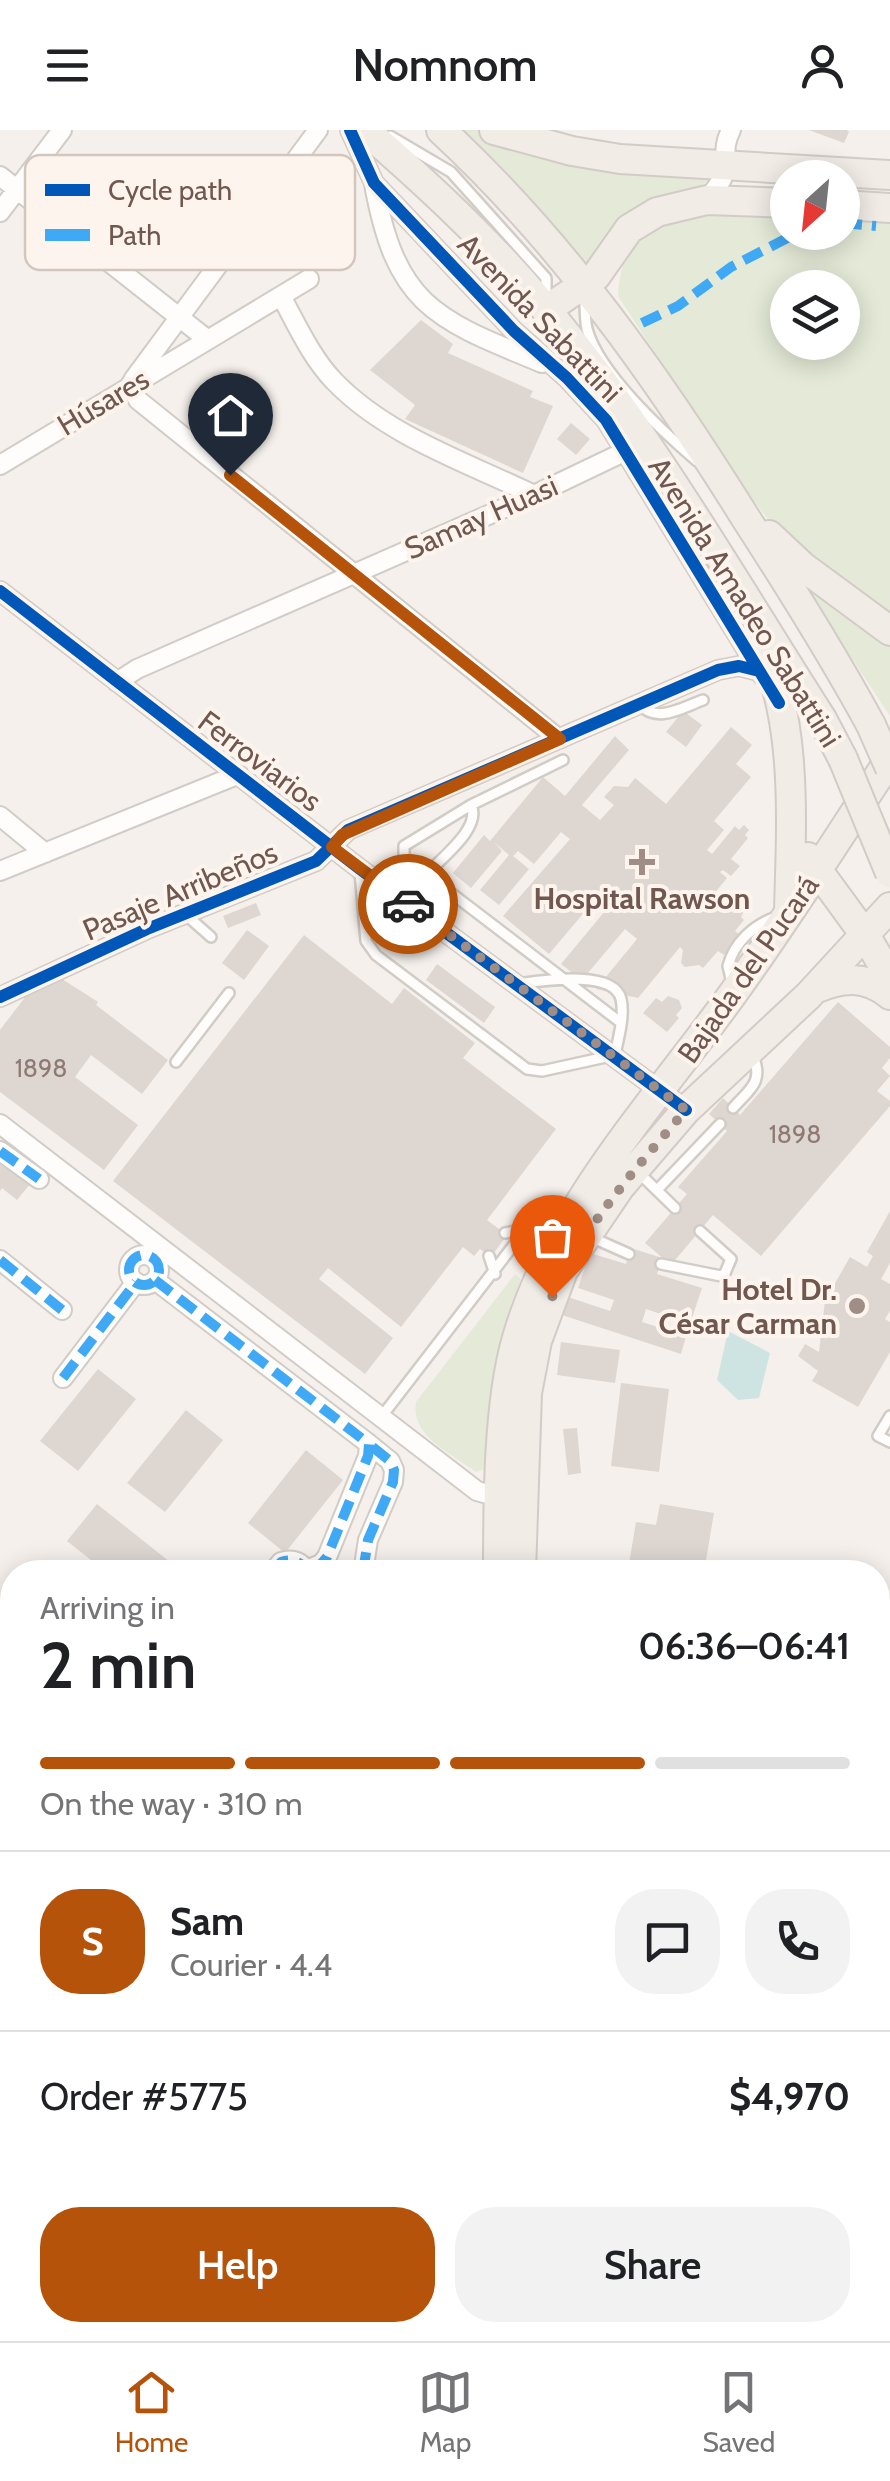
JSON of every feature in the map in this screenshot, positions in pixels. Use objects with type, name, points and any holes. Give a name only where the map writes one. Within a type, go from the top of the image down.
[{"type":"main road","name":"Avenida Amadeo Sabattini","points":[[365,130],[454,210],[546,310],[633,449],[822,718],[844,759],[890,872]]},
{"type":"main road","name":"Avenida Amadeo Sabattini","points":[[441,130],[512,199],[586,285],[654,376],[825,644],[871,724],[890,768]]},
{"type":"main road","points":[[499,131],[572,152],[620,159],[890,175]]},
{"type":"main road","points":[[546,310],[596,276],[619,241],[642,220],[670,206],[707,200],[770,202]]},
{"type":"main road","points":[[860,207],[890,208]]},
{"type":"main road","points":[[633,449],[668,490],[762,647],[779,703],[793,819],[788,912]]},
{"type":"main road","points":[[726,485],[802,566],[890,631]]},
{"type":"main road","name":"Bajada del Pucará","points":[[497,1560],[498,1542],[512,1504],[536,1341],[564,1272],[576,1228],[625,1161],[662,1090],[735,991],[890,759]]},
{"type":"main road","points":[[793,819],[805,853],[865,935],[890,977]]},
{"type":"main road","name":"Bajada del Pucará","points":[[625,1161],[686,1110],[814,990],[890,908]]},
{"type":"main road","points":[[814,990],[843,979],[871,982],[890,995]]},
{"type":"main road","points":[[512,1504],[528,1560]]},
{"type":"main road","name":"Bajada del Pucará","points":[[512,1504],[519,1560]]},
{"type":"street","points":[[43,155],[62,130]]},
{"type":"street","points":[[299,155],[318,130]]},
{"type":"street","name":"Avenida Sabattini","points":[[350,130],[374,184],[514,331],[592,402],[633,449],[779,703]]},
{"type":"street","points":[[707,200],[722,178],[723,145],[731,130]]},
{"type":"street","points":[[0,176],[25,195]]},
{"type":"street","points":[[0,212],[25,180]]},
{"type":"street","points":[[374,184],[386,241],[414,290],[456,326],[556,368]]},
{"type":"street","points":[[121,270],[208,340]]},
{"type":"street","points":[[213,270],[130,385],[138,400],[560,739]]},
{"type":"street","name":"Húsares","points":[[0,465],[309,280]]},
{"type":"street","points":[[280,296],[314,355],[332,380],[351,397],[415,439],[534,494]]},
{"type":"street","points":[[514,331],[546,310]]},
{"type":"street","name":"Samay Huasi","points":[[117,682],[137,669],[633,449]]},
{"type":"street","name":"Ferroviarios","points":[[0,591],[360,869],[686,1110]]},
{"type":"street","name":"Pasaje Arribeños","points":[[0,997],[185,914],[316,861],[348,830],[718,670],[740,666],[759,671]]},
{"type":"street","points":[[0,872],[237,775]]},
{"type":"street","points":[[0,816],[44,853]]},
{"type":"street","points":[[0,1124],[477,1491],[512,1504]]},
{"type":"street","points":[[0,1150],[39,1179]]},
{"type":"street","points":[[0,1260],[62,1310]]},
{"type":"street","points":[[63,1378],[145,1281],[390,1461],[393,1482],[368,1540],[365,1560]]},
{"type":"street","points":[[324,1560],[368,1456],[369,1444]]},
{"type":"lane","points":[[379,130],[450,172],[546,278],[546,310]]},
{"type":"lane","points":[[639,704],[650,713],[662,715],[702,700]]},
{"type":"lane","points":[[563,760],[471,805],[404,846],[404,856],[620,1022]]},
{"type":"lane","points":[[427,874],[472,824],[475,813],[471,805]]},
{"type":"lane","points":[[360,869],[366,941],[376,955],[527,1069],[542,1071],[615,1055],[622,1004],[615,989],[598,981],[517,984]]},
{"type":"lane","points":[[185,914],[211,937]]},
{"type":"lane","points":[[176,1062],[229,993]]},
{"type":"lane","points":[[733,1108],[757,1078],[759,1071],[750,1049]]},
{"type":"lane","points":[[657,1190],[720,1124]]},
{"type":"lane","points":[[625,1161],[675,1208]]},
{"type":"lane","points":[[505,1233],[576,1228],[629,1254]]},
{"type":"lane","points":[[381,1417],[526,1229]]},
{"type":"lane","points":[[660,1264],[721,1276],[726,1273],[731,1259],[700,1230]]},
{"type":"lane","points":[[489,1256],[495,1274]]},
{"type":"lane","points":[[890,1416],[878,1436],[890,1442]]},
{"type":"green space","points":[[453,130],[477,130],[501,141],[617,172],[714,176],[591,269],[532,205]]},
{"type":"green space","points":[[770,212],[770,250],[860,250],[860,216],[890,218],[890,616],[793,550],[744,489],[618,296],[623,264],[636,241],[654,226],[677,217]]},
{"type":"green space","points":[[800,580],[890,643],[890,716]]},
{"type":"green space","points":[[515,1274],[521,1279],[514,1299],[484,1469],[476,1472],[426,1434],[419,1425],[416,1402]]},
{"type":"shaded area","points":[[728,1331],[770,1353],[759,1398],[738,1400],[717,1380]]},
{"type":"building","points":[[809,130],[847,130],[849,132],[844,143]]},
{"type":"building","points":[[421,320],[453,344],[448,353],[533,391],[530,397],[553,406],[523,473],[405,419],[415,405],[370,370]]},
{"type":"building","points":[[571,423],[590,439],[576,455],[557,439]]},
{"type":"building","points":[[683,711],[702,725],[686,747],[666,732]]},
{"type":"building","name":"Hospital Rawson","points":[[731,727],[752,745],[736,764],[751,777],[714,821],[724,830],[707,850],[712,854],[735,826],[739,830],[744,825],[749,830],[745,835],[748,838],[731,859],[740,866],[731,876],[720,872],[727,878],[703,907],[710,913],[721,900],[724,903],[739,899],[745,910],[741,917],[744,920],[735,931],[740,935],[724,955],[718,951],[703,968],[685,967],[680,947],[638,998],[596,989],[637,939],[625,929],[582,980],[561,964],[605,911],[593,902],[549,954],[503,916],[570,839],[561,832],[534,864],[518,851],[513,856],[529,869],[499,905],[480,890],[509,855],[494,842],[502,851],[471,888],[453,873],[484,835],[490,841],[543,777],[565,796],[615,736],[629,750],[582,805],[600,820],[614,805],[604,797],[614,786],[628,787],[635,778],[666,804]]},
{"type":"building","points":[[256,903],[261,915],[228,928],[223,916]]},
{"type":"building","points":[[247,930],[269,946],[244,980],[222,963]]},
{"type":"building","points":[[304,935],[392,1004],[404,988],[475,1043],[463,1058],[556,1129],[487,1220],[507,1235],[491,1257],[480,1249],[474,1256],[463,1247],[401,1327],[328,1268],[319,1279],[393,1338],[365,1374],[113,1181]]},
{"type":"building","points":[[437,964],[495,1007],[484,1023],[426,980]]},
{"type":"building","points":[[62,979],[98,1002],[96,1005],[168,1060],[142,1094],[91,1055],[75,1077],[138,1125],[104,1170],[0,1092],[0,1030],[29,992]]},
{"type":"building","points":[[668,996],[679,1000],[682,1008],[667,1032],[643,1013],[656,998],[662,1002]]},
{"type":"building","points":[[838,1002],[890,1047],[890,1058],[882,1068],[890,1076],[877,1091],[890,1101],[890,1106],[761,1256],[713,1215],[671,1265],[645,1243],[687,1194],[678,1187],[727,1131],[709,1114],[723,1098],[740,1115]]},
{"type":"building","points":[[0,1165],[30,1184],[17,1200],[2,1188],[0,1191]]},
{"type":"building","name":"Hotel Dr. César Carman","points":[[890,1211],[890,1263],[881,1279],[890,1284],[890,1311],[885,1319],[890,1322],[890,1352],[858,1407],[812,1381],[818,1371],[798,1356],[805,1344],[819,1352],[825,1301],[850,1257],[867,1267],[873,1256],[867,1252]]},
{"type":"building","points":[[631,1248],[662,1258],[657,1274],[702,1288],[690,1324],[646,1309],[642,1322],[686,1336],[681,1354],[562,1315],[568,1297],[610,1311],[614,1300],[578,1288],[590,1253],[626,1264]]},
{"type":"building","points":[[561,1342],[620,1350],[615,1383],[557,1375]]},
{"type":"building","points":[[98,1369],[136,1399],[78,1471],[40,1441]]},
{"type":"building","points":[[621,1383],[669,1389],[659,1472],[611,1466]]},
{"type":"building","points":[[186,1410],[223,1440],[165,1512],[127,1483]]},
{"type":"building","points":[[577,1428],[581,1473],[568,1475],[563,1429]]},
{"type":"building","points":[[306,1450],[343,1480],[285,1553],[248,1523]]},
{"type":"building","points":[[97,1504],[167,1560],[91,1560],[67,1541]]},
{"type":"building","points":[[660,1504],[714,1513],[706,1560],[630,1560],[636,1522],[656,1525]]},
{"type":"marked path","points":[[860,225],[876,226]]},
{"type":"marked path","points":[[642,323],[678,306],[731,267],[770,247]]},
{"type":"marked path","points":[[0,1151],[39,1179]]},
{"type":"marked path","points":[[144,1255],[154,1260],[159,1270],[154,1280],[144,1285],[134,1280],[129,1270],[134,1260],[144,1255]]},
{"type":"marked path","points":[[0,1260],[62,1310]]},
{"type":"marked path","points":[[155,1280],[369,1444],[368,1456],[324,1560]]},
{"type":"marked path","points":[[63,1378],[136,1282]]},
{"type":"marked path","points":[[365,1560],[368,1540],[393,1482],[394,1470],[390,1461],[369,1444]]},
{"type":"cycle path","points":[[350,130],[374,183],[514,331],[567,378],[606,420],[779,703]]},
{"type":"cycle path","points":[[0,591],[360,869],[686,1110]]},
{"type":"cycle path","points":[[0,997],[147,929],[316,861],[348,830],[718,670],[739,666],[759,671]]},
{"type":"way so far","points":[[408,904],[686,1110],[596,1219],[552,1297]]},
{"type":"place","name":"Hospital Rawson","points":[[642,862]]},
{"type":"place","name":"Hotel Dr. César Carman","points":[[857,1306]]},
{"type":"route","points":[[230,475],[560,739],[342,835],[332,847],[408,904]]}]
